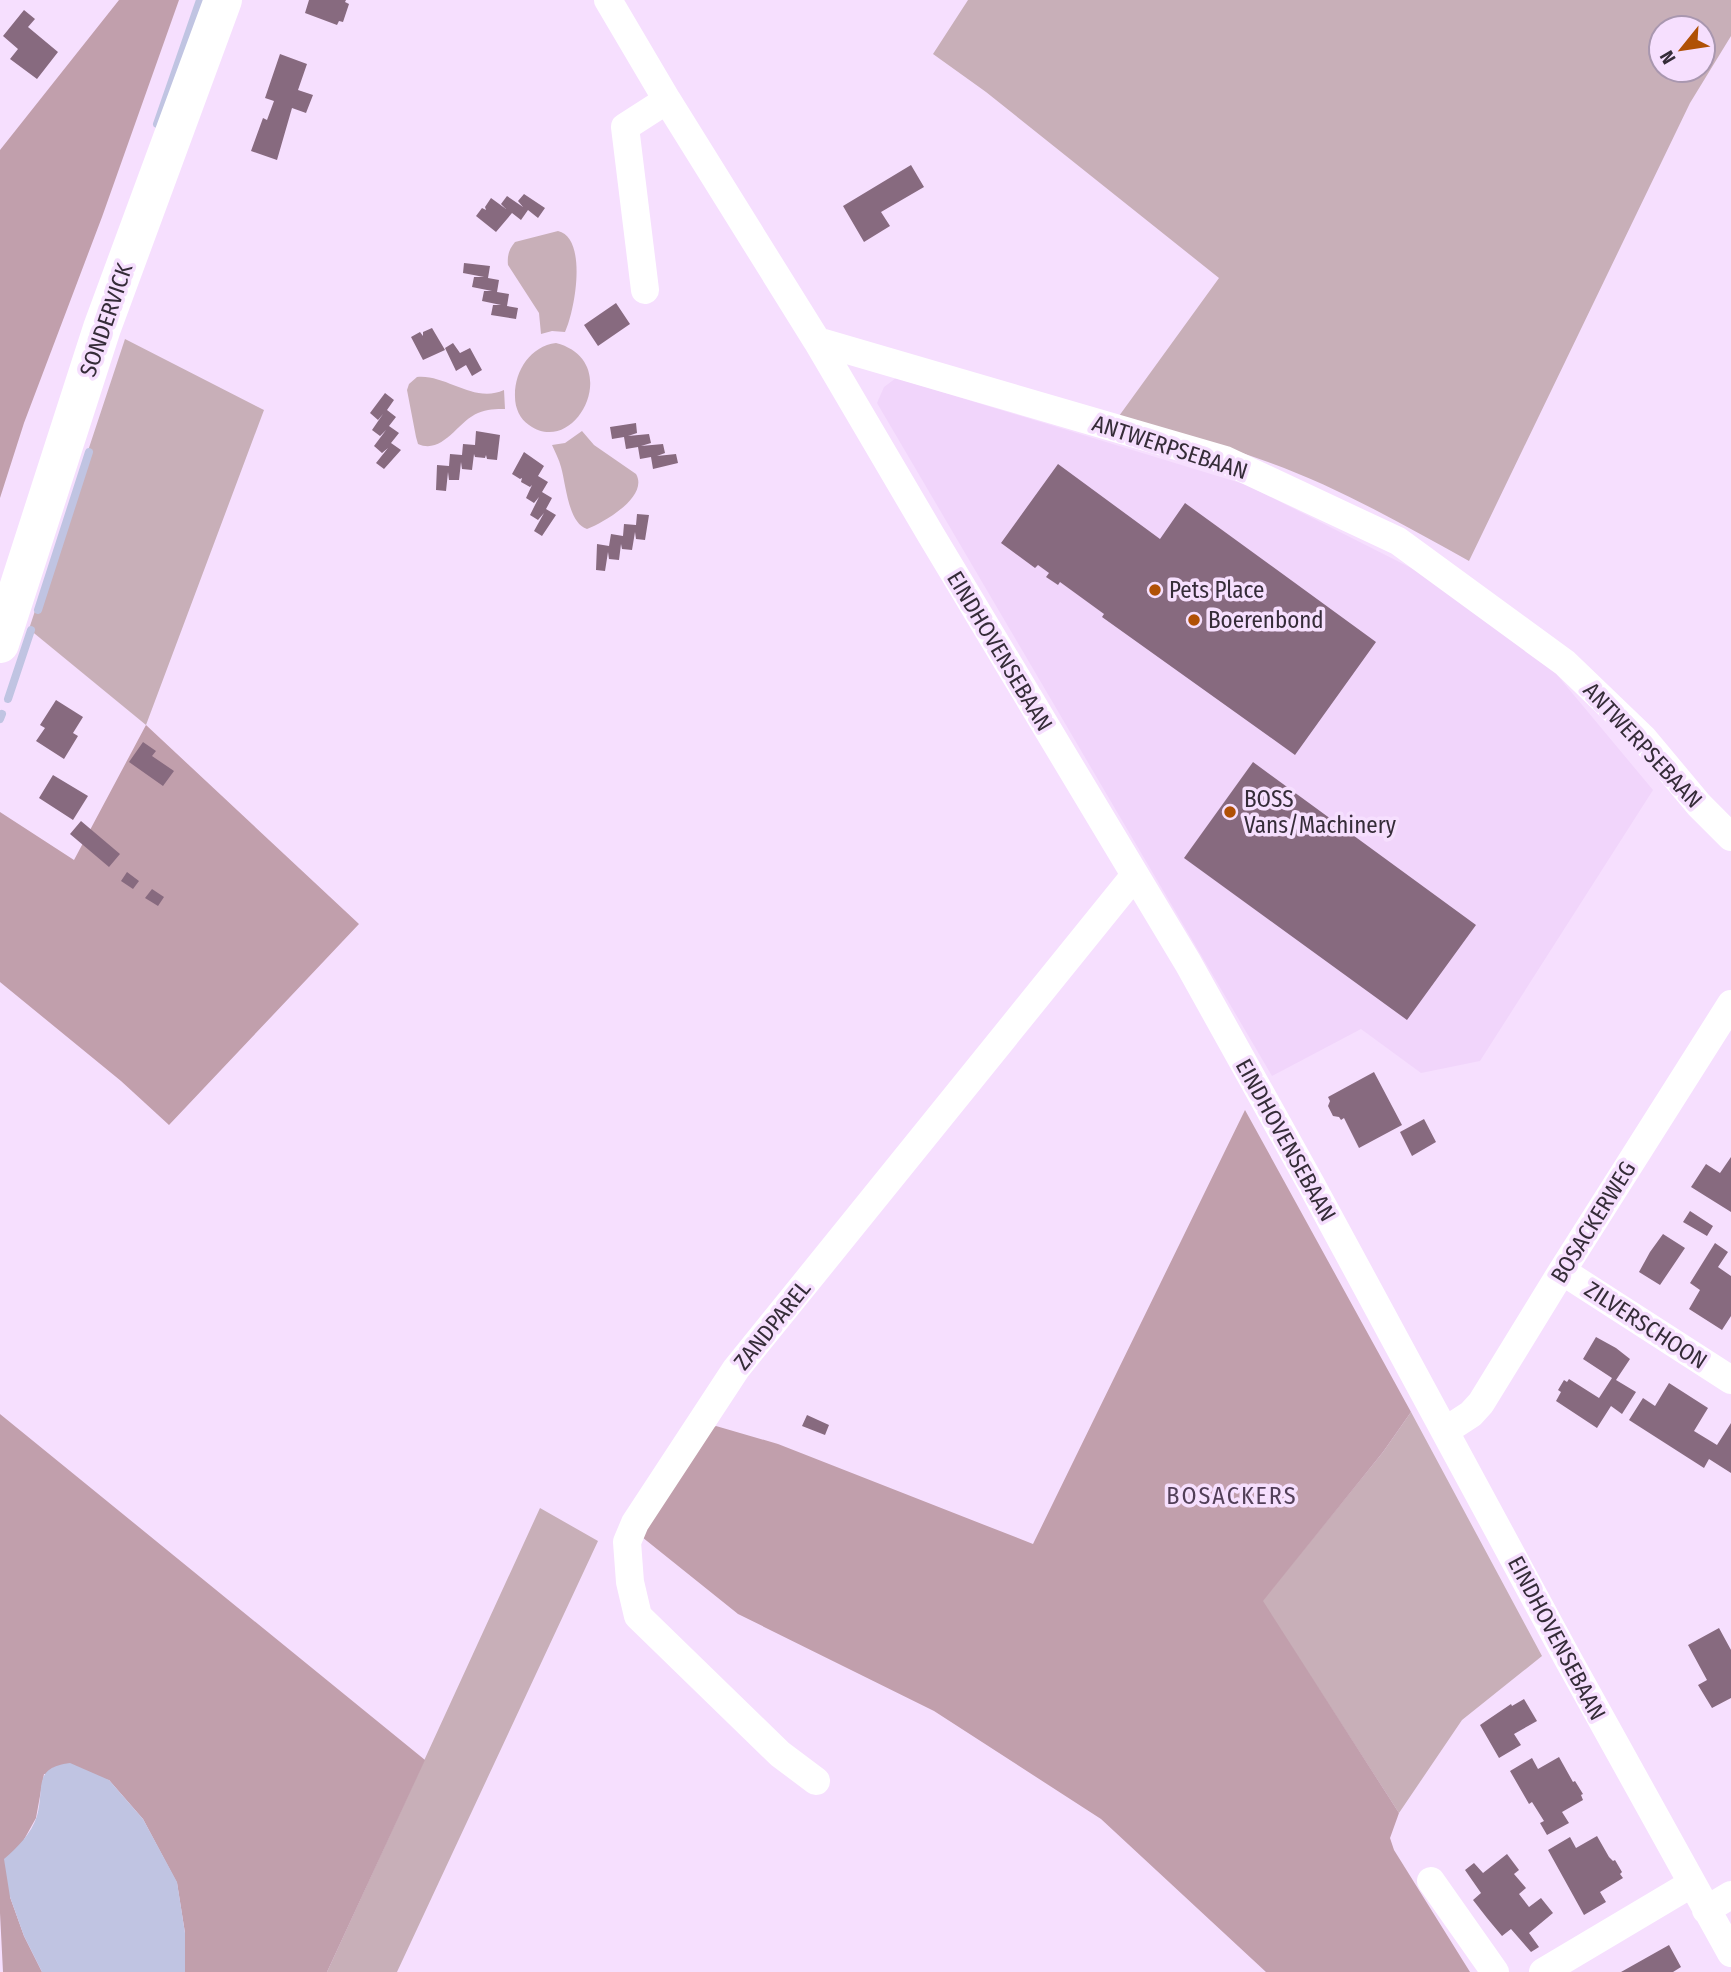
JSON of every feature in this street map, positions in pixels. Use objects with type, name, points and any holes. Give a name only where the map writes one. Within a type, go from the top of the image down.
[{"type":"street","name":"SONDERVICK","points":[[0,644],[102,328],[223,0]]},
{"type":"street","points":[[608,0],[817,341]]},
{"type":"street","points":[[645,290],[625,127],[667,100]]},
{"type":"street","name":"ANTWERPSEBAAN","points":[[817,341],[1225,460],[1398,541],[1564,663],[1643,738],[1699,805],[1731,837]]},
{"type":"street","name":"EINDHOVENSEBAAN","points":[[817,341],[1188,963],[1731,1953]]},
{"type":"street","name":"ZANDPAREL","points":[[816,1781],[780,1754],[638,1616],[630,1582],[627,1542],[635,1522],[736,1369],[1135,875]]},
{"type":"street","name":"BOSACKERWEG","points":[[1445,1432],[1471,1415],[1482,1403],[1731,1003]]},
{"type":"street","name":"ZILVERSCHOON","points":[[1562,1271],[1731,1380]]},
{"type":"street","points":[[1432,1881],[1495,1972]]},
{"type":"street","points":[[1543,1972],[1691,1884]]},
{"type":"street","points":[[1706,1910],[1731,1895]]},
{"type":"shaded area","points":[[119,0],[179,0],[102,217],[24,423],[0,498],[0,150]]},
{"type":"shaded area","points":[[968,0],[1731,0],[1731,36],[1717,59],[1717,14],[1647,14],[1647,84],[1702,84],[1690,103],[1469,561],[1370,507],[1294,472],[1231,449],[1119,416],[1219,278],[986,92],[933,54]]},
{"type":"shaded area","points":[[558,231],[567,236],[573,247],[576,260],[575,293],[565,332],[541,334],[539,313],[508,265],[508,256],[515,242]]},
{"type":"shaded area","points":[[125,339],[264,410],[146,725],[29,629]]},
{"type":"shaded area","points":[[556,343],[577,353],[587,368],[590,386],[586,404],[576,419],[563,429],[546,432],[529,425],[521,416],[516,405],[515,388],[517,378],[531,355],[538,349]]},
{"type":"shaded area","points":[[417,377],[428,377],[482,393],[504,390],[505,409],[478,413],[435,445],[418,444],[407,390]]},
{"type":"shaded area","points":[[896,378],[1247,485],[1423,574],[1548,664],[1653,790],[1480,1061],[1421,1073],[1361,1029],[1272,1076],[877,403],[884,387]]},
{"type":"shaded area","points":[[582,431],[594,445],[636,474],[638,482],[636,491],[623,507],[587,529],[572,511],[560,464],[552,445],[565,443]]},
{"type":"shaded area","points":[[146,725],[359,924],[169,1125],[121,1081],[0,982],[0,812],[74,860]]},
{"type":"shaded area","points":[[1245,1110],[1411,1412],[1383,1452],[1263,1601],[1399,1813],[1390,1838],[1394,1850],[1470,1972],[1266,1972],[1101,1819],[934,1711],[738,1614],[642,1537],[710,1429],[716,1426],[778,1444],[1033,1544]]},
{"type":"shaded area","points":[[1411,1412],[1542,1656],[1462,1720],[1399,1813],[1262,1601],[1383,1452]]},
{"type":"shaded area","points":[[0,1414],[425,1760],[327,1972],[185,1972],[185,1933],[177,1883],[143,1819],[109,1780],[44,1774],[36,1818],[21,1845],[10,1897],[24,1936],[42,1972],[3,1972],[0,1913]]},
{"type":"shaded area","points":[[540,1508],[598,1541],[397,1972],[327,1972]]},
{"type":"water","points":[[70,1763],[109,1780],[143,1819],[177,1882],[185,1933],[185,1972],[42,1972],[24,1936],[10,1897],[4,1859],[24,1840],[34,1823],[45,1774],[50,1769]]},
{"type":"building","points":[[309,0],[346,0],[349,4],[343,22],[339,21],[337,25],[305,13]]},
{"type":"building","points":[[24,10],[35,19],[28,27],[58,52],[37,79],[10,59],[18,49],[3,36]]},
{"type":"building","points":[[280,54],[307,64],[298,90],[313,95],[306,113],[292,108],[277,160],[251,151],[263,118],[267,120],[274,101],[265,98]]},
{"type":"building","points":[[911,165],[924,187],[881,212],[890,226],[864,242],[843,206]]},
{"type":"building","points":[[524,194],[545,208],[538,218],[528,210],[521,220],[512,213],[496,232],[476,216],[482,208],[486,210],[491,198],[506,209],[501,204],[507,196],[523,207],[518,201]]},
{"type":"building","points":[[464,263],[490,266],[488,278],[499,280],[497,292],[509,294],[507,306],[518,308],[516,319],[491,315],[493,305],[501,305],[482,301],[484,291],[492,291],[472,287],[474,277],[484,277],[463,273]]},
{"type":"building","points":[[616,303],[630,324],[598,346],[584,325]]},
{"type":"building","points":[[432,328],[445,350],[423,360],[411,337],[420,332],[423,336],[423,332]]},
{"type":"building","points":[[453,343],[460,353],[470,348],[482,370],[472,376],[466,365],[456,371],[445,348]]},
{"type":"building","points":[[385,393],[394,400],[387,410],[396,417],[389,426],[399,433],[391,443],[401,450],[384,469],[376,463],[388,448],[382,453],[374,446],[386,430],[380,436],[372,430],[383,414],[378,420],[370,413]]},
{"type":"building","points":[[636,423],[637,433],[628,436],[649,434],[651,443],[641,446],[663,444],[665,453],[657,456],[676,454],[678,463],[653,469],[651,457],[640,459],[638,447],[626,449],[624,437],[612,439],[610,427]]},
{"type":"building","points":[[476,431],[500,435],[497,460],[487,459],[486,455],[485,458],[475,457],[474,454],[472,470],[462,469],[461,462],[459,480],[449,480],[448,472],[446,491],[436,490],[437,465],[449,466],[450,454],[462,455],[463,444],[475,445]]},
{"type":"building","points":[[524,452],[544,466],[538,476],[548,482],[542,492],[552,498],[546,509],[556,515],[542,536],[534,531],[544,513],[538,520],[530,515],[539,497],[534,503],[526,498],[532,485],[530,487],[521,482],[522,478],[512,474]]},
{"type":"building","points":[[1058,464],[1160,539],[1185,503],[1376,642],[1295,755],[1102,617],[1104,614],[1060,582],[1058,585],[1046,577],[1049,573],[1038,565],[1035,568],[1001,543]]},
{"type":"building","points":[[637,514],[649,515],[645,540],[636,539],[635,532],[632,550],[622,549],[621,544],[619,560],[609,559],[608,552],[605,571],[596,570],[597,544],[609,546],[611,534],[623,536],[624,524],[636,525]]},
{"type":"building","points":[[56,700],[83,717],[73,733],[78,736],[64,759],[36,741],[45,728],[40,725]]},
{"type":"building","points":[[143,742],[156,751],[152,756],[174,771],[163,786],[129,762]]},
{"type":"building","points":[[1253,762],[1476,925],[1407,1020],[1184,858]]},
{"type":"building","points":[[53,775],[88,796],[73,820],[39,798]]},
{"type":"building","points":[[81,821],[120,854],[109,867],[70,834]]},
{"type":"building","points":[[127,872],[139,881],[133,889],[121,881]]},
{"type":"building","points":[[152,889],[164,897],[158,906],[145,898]]},
{"type":"building","points":[[1374,1072],[1402,1125],[1359,1148],[1344,1118],[1341,1120],[1333,1116],[1328,1106],[1328,1097]]},
{"type":"building","points":[[1424,1119],[1436,1142],[1412,1156],[1400,1132]]},
{"type":"building","points":[[1731,1157],[1731,1212],[1691,1187],[1706,1164],[1720,1173]]},
{"type":"building","points":[[1690,1211],[1713,1226],[1707,1236],[1683,1222]]},
{"type":"building","points":[[1663,1234],[1685,1248],[1660,1285],[1639,1272]]},
{"type":"building","points":[[1715,1243],[1728,1252],[1718,1267],[1731,1276],[1731,1316],[1722,1330],[1689,1309],[1700,1290],[1690,1283]]},
{"type":"building","points":[[1596,1337],[1630,1359],[1616,1380],[1636,1392],[1622,1414],[1611,1406],[1597,1428],[1556,1401],[1564,1380],[1567,1382],[1569,1379],[1599,1398],[1612,1378],[1583,1359]]},
{"type":"building","points":[[1669,1383],[1708,1408],[1694,1431],[1717,1445],[1731,1423],[1731,1473],[1709,1459],[1704,1468],[1629,1420],[1643,1398],[1655,1406]]},
{"type":"building","points":[[807,1415],[829,1425],[825,1435],[802,1426]]},
{"type":"building","points":[[1719,1628],[1731,1650],[1731,1698],[1712,1708],[1698,1685],[1707,1680],[1688,1645]]},
{"type":"building","points":[[1524,1699],[1537,1721],[1514,1734],[1521,1745],[1499,1758],[1480,1725],[1511,1704],[1512,1706]]},
{"type":"building","points":[[1559,1757],[1583,1794],[1583,1800],[1562,1812],[1569,1823],[1547,1835],[1540,1823],[1544,1821],[1532,1802],[1529,1804],[1510,1771],[1532,1758],[1538,1769]]},
{"type":"building","points":[[1597,1836],[1609,1857],[1615,1860],[1623,1878],[1600,1892],[1606,1902],[1584,1915],[1548,1850],[1570,1837],[1576,1848]]},
{"type":"building","points":[[1507,1854],[1519,1870],[1514,1874],[1526,1888],[1519,1894],[1529,1907],[1541,1898],[1553,1913],[1529,1933],[1539,1947],[1531,1952],[1511,1929],[1502,1936],[1487,1918],[1473,1900],[1481,1893],[1465,1870],[1474,1863],[1483,1873]]},
{"type":"building","points":[[1669,1945],[1681,1967],[1673,1972],[1621,1972]]},
{"type":"waterway","points":[[157,124],[200,0]]},
{"type":"waterway","points":[[38,610],[89,452]]},
{"type":"waterway","points":[[8,699],[31,630]]},
{"type":"waterway","points":[[0,719],[2,714]]},
{"type":"place","name":"Pets Place","points":[[1155,590]]},
{"type":"place","name":"Boerenbond","points":[[1194,620]]},
{"type":"place","name":"BOSS Vans/Machinery","points":[[1230,812]]},
{"type":"district","name":"BOSACKERS","points":[[1232,1496]]}]
